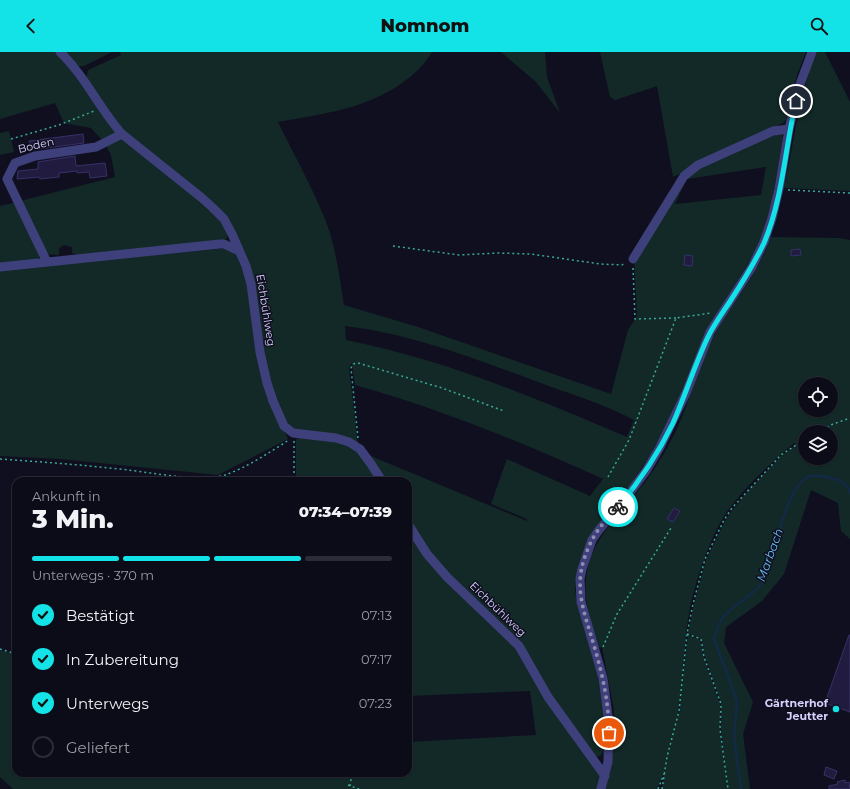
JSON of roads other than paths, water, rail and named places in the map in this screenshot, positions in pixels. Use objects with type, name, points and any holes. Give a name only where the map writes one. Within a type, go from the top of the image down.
[{"type":"street","name":"Eichbühlweg","points":[[60,52],[78,72],[111,122],[122,134],[214,208],[224,219],[249,274],[260,352],[267,383],[284,426],[293,433],[336,438],[350,442],[360,449],[379,477]]},
{"type":"street","points":[[601,789],[608,762],[609,724],[603,678],[581,602],[580,579],[585,559],[592,540],[631,491],[656,454],[673,423],[710,332],[752,267],[764,242],[779,189],[789,129],[799,87],[812,52]]},
{"type":"street","points":[[633,259],[684,176],[698,165],[773,131],[789,129]]},
{"type":"street","name":"Boden","points":[[47,262],[8,178],[15,162],[35,156],[96,147],[122,134]]},
{"type":"street","points":[[0,267],[220,244],[224,244],[239,251]]},
{"type":"street","name":"Eichbühlweg","points":[[412,530],[427,554],[447,577],[519,646],[548,697],[605,776]]},
{"type":"waterway","name":"Marbach","points":[[741,789],[734,737],[737,701],[714,639],[718,626],[725,615],[755,591],[762,583],[767,573],[788,506],[794,491],[802,481],[812,476],[823,476],[842,481],[850,493]]},
{"type":"place","name":"Gärtnerhof Jeutter","points":[[836,709]]}]
